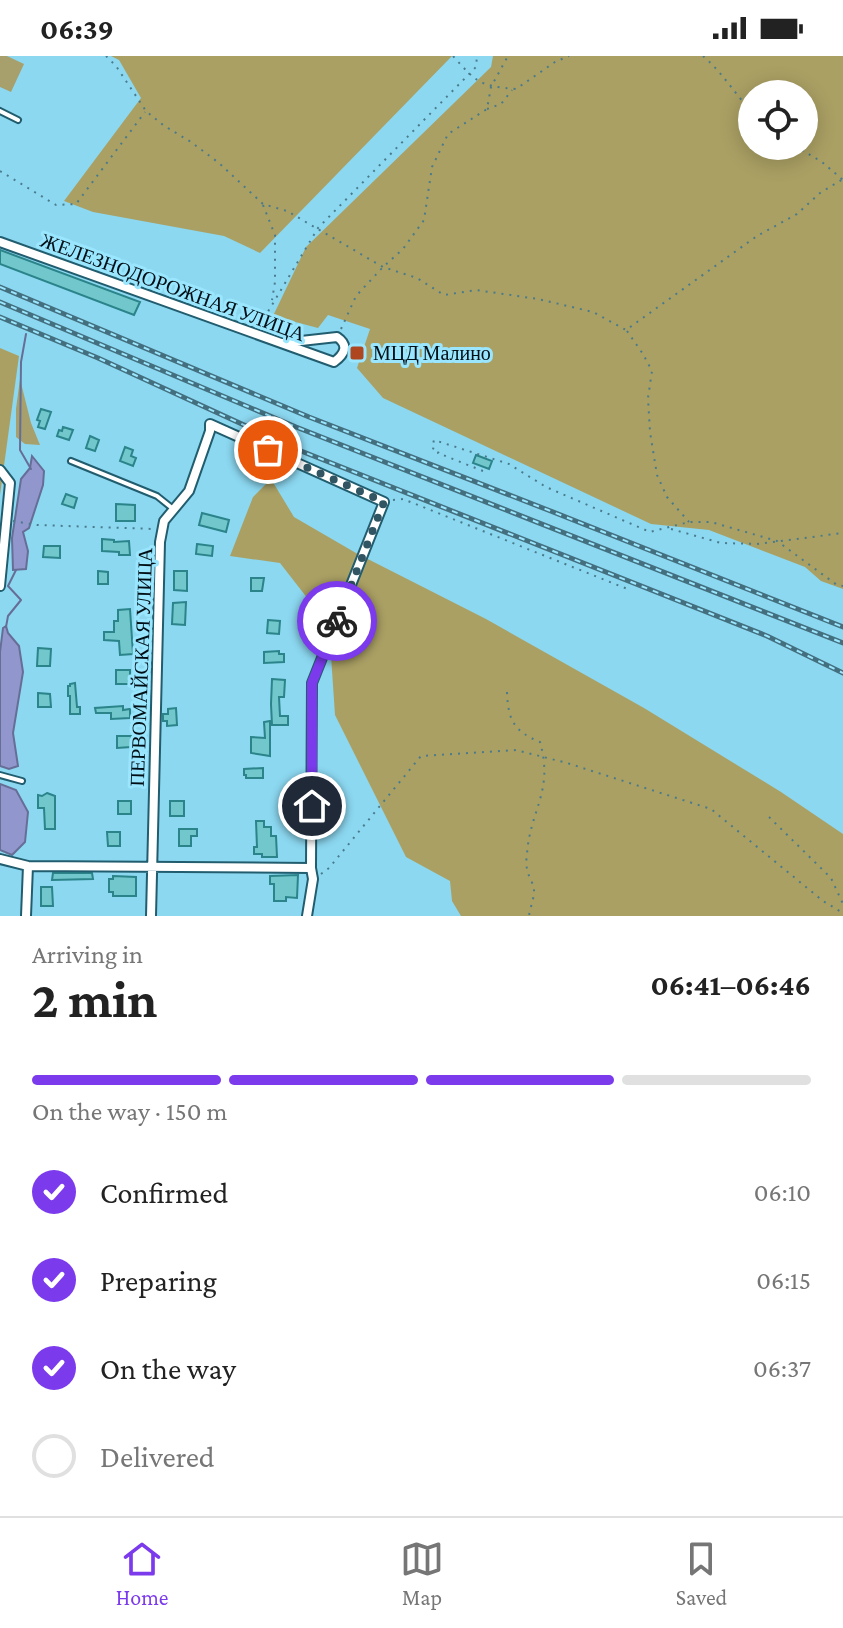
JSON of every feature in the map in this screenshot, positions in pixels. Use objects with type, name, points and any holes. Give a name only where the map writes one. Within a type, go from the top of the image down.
[{"type":"street","name":"ЖЕЛЕЗНОДОРОЖНАЯ УЛИЦА","points":[[0,242],[334,362],[342,357],[344,348],[337,337],[283,343]]},
{"type":"street","name":"ПЕРВОМАЙСКАЯ УЛИЦА","points":[[151,916],[160,542],[164,521],[189,491],[210,424],[384,502]]},
{"type":"street","points":[[0,470],[10,483],[0,586]]},
{"type":"street","points":[[307,916],[313,879],[312,683],[384,502]]},
{"type":"street","points":[[0,859],[28,866],[311,868]]},
{"type":"street","points":[[26,916],[28,866]]},
{"type":"lane","points":[[0,111],[18,120]]},
{"type":"lane","points":[[71,461],[157,496],[174,509]]},
{"type":"lane","points":[[0,775],[22,781]]},
{"type":"path","points":[[106,56],[146,111],[219,163],[263,204],[275,235],[275,282],[271,305]]},
{"type":"path","points":[[453,56],[473,78],[491,87],[513,89],[569,56]]},
{"type":"path","points":[[255,333],[318,228],[476,67],[477,56]]},
{"type":"path","points":[[487,109],[491,87],[508,56]]},
{"type":"path","points":[[703,56],[714,65],[738,97]]},
{"type":"path","points":[[341,329],[356,296],[403,249],[424,220],[432,167],[448,134],[487,109],[501,104],[513,89]]},
{"type":"path","points":[[0,171],[56,205],[76,204],[146,111]]},
{"type":"path","points":[[626,330],[757,236],[797,214],[820,193],[843,180],[818,160]]},
{"type":"path","points":[[263,204],[287,211],[383,267],[417,278],[444,295],[476,290],[538,299],[593,312],[626,330],[652,371],[648,398],[657,475],[667,497],[689,522]]},
{"type":"path","points":[[483,471],[438,453],[432,448],[434,440],[509,464],[546,487],[650,532],[689,522],[711,522],[777,541],[837,585],[843,586]]},
{"type":"path","points":[[384,502],[403,499],[630,590]]},
{"type":"path","points":[[4,522],[162,530]]},
{"type":"path","points":[[668,528],[721,543],[757,544],[843,533]]},
{"type":"path","points":[[507,692],[511,721],[525,736],[540,742],[545,757],[545,783],[530,832],[527,855],[527,870],[534,889],[529,916]]},
{"type":"path","points":[[313,879],[329,868],[421,756],[516,750],[711,809],[823,901],[843,913]]},
{"type":"path","points":[[769,817],[831,878],[843,904]]},
{"type":"shaded area","points":[[0,56],[24,64],[11,92],[0,87]]},
{"type":"shaded area","points":[[111,56],[452,56],[260,253],[224,236],[93,212],[64,201],[141,98],[119,60]]},
{"type":"shaded area","points":[[493,56],[843,56],[843,589],[821,581],[805,567],[709,530],[651,524],[383,398],[357,368],[370,329],[328,315],[318,328],[273,316],[306,247],[491,67]]},
{"type":"shaded area","points":[[0,348],[19,356],[0,495]]},
{"type":"shaded area","points":[[20,379],[40,445],[25,444],[16,437]]},
{"type":"shaded area","points":[[271,479],[294,517],[356,553],[486,619],[644,708],[843,834],[843,916],[461,916],[452,901],[450,881],[406,857],[335,715],[329,626],[280,563],[230,556],[253,497]]},
{"type":"water","points":[[32,456],[44,471],[43,485],[29,528],[23,532],[28,551],[26,569],[13,570],[12,538],[21,479],[30,468]]},
{"type":"water","points":[[6,626],[19,646],[23,672],[13,733],[18,766],[9,769],[0,766],[0,652],[3,628]]},
{"type":"water","points":[[0,784],[16,790],[28,812],[25,842],[12,855],[0,850]]},
{"type":"building","points":[[0,250],[140,302],[134,315],[0,264]]},
{"type":"building","points":[[41,409],[51,412],[45,429],[38,427]]},
{"type":"building","points":[[63,427],[73,430],[69,440],[57,436]]},
{"type":"building","points":[[90,436],[99,440],[95,451],[86,448]]},
{"type":"building","points":[[125,447],[133,450],[131,456],[136,458],[133,466],[120,461]]},
{"type":"building","points":[[476,455],[492,461],[489,469],[473,463]]},
{"type":"building","points":[[66,494],[77,498],[74,508],[62,504]]},
{"type":"building","points":[[116,504],[135,505],[135,521],[116,521]]},
{"type":"building","points":[[202,513],[229,520],[226,532],[199,525]]},
{"type":"building","points":[[102,539],[129,541],[130,555],[102,551]]},
{"type":"building","points":[[197,544],[213,546],[212,556],[196,554]]},
{"type":"building","points":[[44,546],[60,546],[60,558],[43,557]]},
{"type":"building","points":[[98,571],[108,572],[108,584],[98,584]]},
{"type":"building","points":[[174,571],[187,571],[187,591],[174,590]]},
{"type":"building","points":[[251,578],[264,578],[262,591],[251,591]]},
{"type":"building","points":[[186,602],[185,625],[172,624],[173,603]]},
{"type":"building","points":[[130,609],[133,654],[120,655],[119,641],[104,640],[104,632],[114,632],[118,610]]},
{"type":"building","points":[[268,620],[280,621],[279,634],[267,633]]},
{"type":"building","points":[[38,648],[51,649],[50,666],[37,666]]},
{"type":"building","points":[[279,651],[279,654],[284,654],[284,662],[264,663],[264,652]]},
{"type":"building","points":[[116,670],[130,670],[130,684],[116,684]]},
{"type":"building","points":[[272,679],[285,680],[284,697],[279,697],[280,716],[288,716],[288,725],[272,725]]},
{"type":"building","points":[[75,683],[80,714],[70,714],[68,686]]},
{"type":"building","points":[[38,693],[50,694],[51,707],[38,707]]},
{"type":"building","points":[[123,706],[123,710],[130,709],[130,718],[111,719],[111,713],[96,713],[95,708]]},
{"type":"building","points":[[176,708],[177,725],[167,726],[163,714],[168,714],[168,709]]},
{"type":"building","points":[[270,721],[270,756],[251,753],[251,737],[265,738],[264,722]]},
{"type":"building","points":[[117,736],[131,736],[131,747],[117,748]]},
{"type":"building","points":[[263,768],[263,778],[246,778],[244,775],[244,769]]},
{"type":"building","points":[[47,793],[55,796],[55,829],[45,829],[44,808],[38,808],[38,795]]},
{"type":"building","points":[[118,801],[131,801],[131,814],[118,814]]},
{"type":"building","points":[[170,801],[184,801],[184,816],[170,816]]},
{"type":"building","points":[[256,821],[264,821],[264,827],[271,827],[271,836],[276,836],[277,857],[254,854],[254,847],[257,847]]},
{"type":"building","points":[[179,829],[197,829],[197,836],[191,836],[191,846],[179,846]]},
{"type":"building","points":[[107,832],[120,832],[120,846],[108,846]]},
{"type":"building","points":[[53,873],[92,873],[93,879],[52,880]]},
{"type":"building","points":[[298,875],[297,898],[286,897],[286,901],[274,901],[274,884],[270,884],[270,876]]},
{"type":"building","points":[[113,876],[136,877],[136,896],[113,896],[113,892],[109,892],[109,879]]},
{"type":"building","points":[[41,887],[52,887],[53,906],[41,906]]},
{"type":"waterway","points":[[26,334],[21,362],[20,450],[31,469]]},
{"type":"waterway","points":[[6,627],[8,616],[21,600],[8,586],[16,570]]},
{"type":"railway","points":[[0,287],[309,417],[843,627]]},
{"type":"railway","points":[[0,302],[296,427],[843,643]]},
{"type":"railway","points":[[0,317],[98,358],[296,449],[767,636],[843,673]]},
{"type":"way so far","points":[[268,450],[384,502],[337,621]]},
{"type":"place","name":"МЦД Малино","points":[[357,353]]},
{"type":"route","points":[[312,806],[312,683],[337,621]]}]
